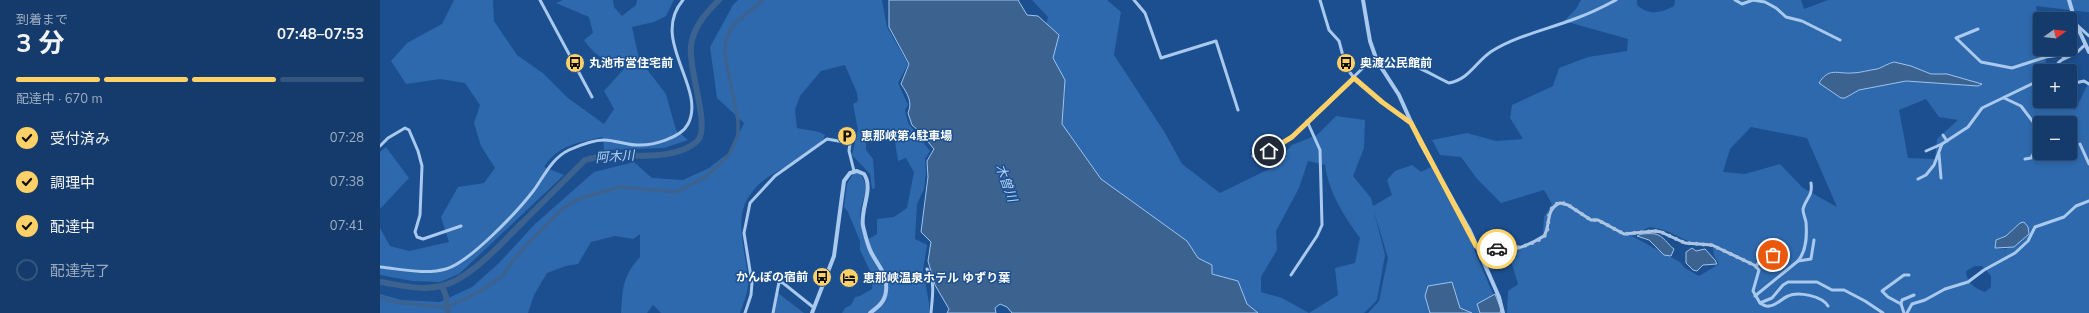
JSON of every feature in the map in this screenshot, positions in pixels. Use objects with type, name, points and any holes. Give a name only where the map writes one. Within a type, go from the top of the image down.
[{"type":"street","points":[[540,0],[592,97]]},
{"type":"street","points":[[380,267],[430,271],[447,268],[462,262],[530,195],[551,164],[569,150],[604,140],[642,145],[673,137],[683,131],[691,116],[691,102],[673,39],[672,25],[675,11],[683,0]]},
{"type":"street","points":[[1134,0],[1144,13],[1161,58],[1216,41],[1238,110]]},
{"type":"street","points":[[1320,0],[1329,30],[1339,41],[1346,67],[1354,78],[1382,102],[1411,123]]},
{"type":"street","points":[[1363,0],[1370,41],[1377,60],[1399,95],[1411,123],[1476,246],[1499,297],[1503,313]]},
{"type":"street","points":[[1380,65],[1391,61],[1416,66],[1449,83],[1459,81],[1471,73],[1485,56],[1494,50],[1518,39],[1578,18],[1616,0]]},
{"type":"street","points":[[1735,0],[1742,4],[1753,0],[1764,2],[1771,5],[1786,17],[1802,21],[1840,40]]},
{"type":"street","points":[[2069,0],[2072,12]]},
{"type":"street","points":[[2077,25],[2089,36]]},
{"type":"street","points":[[2077,26],[2089,52]]},
{"type":"street","points":[[1978,29],[1956,38],[1981,62],[2012,68],[2046,57],[2060,55],[2064,57]]},
{"type":"street","points":[[2059,64],[2064,57],[2076,53],[2085,44]]},
{"type":"street","points":[[1253,156],[1258,156],[1292,137],[1368,63],[1377,60]]},
{"type":"street","points":[[2077,82],[2084,81],[2089,84]]},
{"type":"street","points":[[1926,151],[1948,141],[1968,127],[1982,108],[2033,84]]},
{"type":"street","points":[[2004,98],[2021,106],[2033,122]]},
{"type":"street","points":[[1291,275],[1317,236],[1322,225],[1320,150],[1307,121]]},
{"type":"street","points":[[380,146],[388,138],[405,128],[409,130],[422,166],[420,215],[415,232],[417,237],[423,239],[461,226]]},
{"type":"street","points":[[1943,135],[1948,141]]},
{"type":"street","points":[[745,313],[751,295],[752,283],[744,233],[750,203],[775,176],[827,139],[850,143],[849,151],[854,171]]},
{"type":"street","points":[[1918,179],[1926,175],[1939,154],[1942,144]]},
{"type":"street","points":[[2080,144],[2089,164]]},
{"type":"street","points":[[1939,154],[1941,178]]},
{"type":"street","points":[[2025,159],[2033,156]]},
{"type":"street","points":[[812,313],[813,307],[834,256],[844,181],[848,175],[854,171],[862,172],[866,177],[868,189],[863,208],[863,225],[870,250],[884,270],[886,278],[886,292],[884,300],[870,313]]},
{"type":"street","points":[[1755,296],[1798,261],[1805,248],[1806,223],[1804,209],[1812,192],[1811,182]]},
{"type":"street","points":[[1908,313],[1912,304],[1925,300],[1945,289],[1968,282],[1984,270],[2020,249],[2028,241],[2034,227],[2064,217],[2076,206],[2089,201]]},
{"type":"street","points":[[1476,246],[1483,244],[1500,250],[1514,248],[1536,241],[1546,233],[1547,220],[1552,209],[1560,202],[1568,205],[1591,220],[1598,220],[1624,234],[1655,231],[1661,232],[1685,243],[1712,245],[1756,266],[1759,270],[1753,291],[1760,303],[1764,306],[1769,306],[1787,296],[1800,294],[1820,299],[1828,306]]},
{"type":"street","points":[[1798,261],[1811,258],[1814,240]]},
{"type":"street","points":[[1756,266],[1761,260],[1773,255],[1778,256],[1781,261]]},
{"type":"street","points":[[927,269],[933,281],[932,313]]},
{"type":"street","points":[[1904,313],[1901,304],[1888,297],[1882,291],[1904,275],[1909,275]]},
{"type":"street","points":[[773,313],[779,282],[784,283],[813,307]]},
{"type":"street","points":[[1760,303],[1772,298],[1783,285],[1788,282],[1817,282],[1832,290],[1844,290],[1884,313]]},
{"type":"street","points":[[1901,304],[1904,298],[1914,295]]},
{"type":"shaded area","points":[[454,0],[493,0],[494,21],[517,55],[544,74],[568,98],[604,124],[614,109],[604,91],[624,69],[625,61],[606,59],[593,51],[584,40],[593,33],[589,17],[556,3],[563,0],[613,0],[614,7],[622,16],[636,5],[637,0],[674,0],[666,16],[654,22],[632,27],[639,59],[666,94],[676,130],[688,140],[664,148],[604,150],[603,137],[577,143],[563,149],[556,153],[544,167],[564,175],[459,274],[440,282],[412,281],[380,275],[380,228],[390,246],[409,251],[449,242],[441,217],[458,187],[484,183],[495,168],[481,146],[474,123],[480,105],[465,83],[440,79],[406,84],[391,61],[407,43],[442,24]]},
{"type":"shaded area","points":[[738,0],[882,0],[887,27],[908,64],[898,83],[908,105],[905,110],[908,123],[930,151],[925,159],[926,173],[924,189],[917,204],[915,239],[927,245],[923,270],[929,303],[929,313],[842,313],[845,308],[851,305],[855,297],[860,296],[872,289],[873,277],[860,250],[860,241],[848,212],[844,207],[847,184],[853,174],[859,173],[865,183],[865,193],[860,215],[865,241],[877,234],[877,219],[894,217],[907,208],[914,172],[906,158],[898,161],[893,129],[866,138],[866,150],[873,159],[875,188],[872,189],[870,174],[852,155],[858,130],[853,104],[858,101],[857,93],[845,65],[821,71],[800,96],[795,110],[797,128],[819,132],[825,135],[822,141],[808,153],[762,182],[755,188],[748,198],[744,208],[741,229],[748,287],[740,313],[661,313],[653,305],[647,313],[621,313],[624,283],[634,264],[640,257],[640,234],[633,239],[615,236],[591,242],[578,264],[566,266],[547,273],[534,295],[528,313],[380,313],[380,294],[401,300],[440,302],[472,287],[498,264],[535,224],[594,172],[634,162],[652,178],[683,180],[709,168],[731,151],[744,123],[717,98],[710,47],[733,5]]},
{"type":"shaded area","points":[[1032,0],[1107,0],[1121,12],[1114,55],[1165,133],[1182,164],[1220,193],[1269,169],[1292,145],[1317,135],[1336,116],[1365,120],[1364,148],[1353,176],[1371,198],[1373,206],[1392,195],[1387,180],[1395,171],[1412,165],[1421,172],[1431,167],[1470,240],[1501,313],[1368,313],[1379,301],[1388,258],[1374,211],[1385,255],[1377,300],[1364,313],[1309,313],[1258,313],[1247,304],[1238,281],[1212,274],[1211,265],[1198,258],[1187,241],[1101,179],[1062,124],[1065,80],[1053,58],[1059,35],[1046,24],[1048,17]],"holes":[[[1308,161],[1325,165],[1330,185],[1338,204],[1360,238],[1355,263],[1335,268],[1338,295],[1309,313],[1282,298],[1261,292],[1261,277],[1277,250],[1276,231],[1299,188]]]},
{"type":"shaded area","points":[[1581,0],[1637,0],[1637,5],[1646,11],[1660,12],[1674,6],[1675,0],[1801,0],[1804,9],[1828,0],[2089,0],[2089,12],[2036,6],[2037,12],[2033,12],[2033,56],[2045,56],[2046,64],[2033,64],[2033,108],[2072,108],[2075,110],[2089,82],[2089,313],[1507,313],[1508,291],[1518,284],[1509,254],[1543,234],[1544,217],[1552,204],[1544,190],[1501,203],[1478,180],[1461,157],[1440,155],[1432,140],[1467,133],[1496,141],[1523,139],[1510,118],[1512,105],[1553,86],[1559,68],[1588,57],[1627,51],[1628,39],[1564,21],[1576,9]],"holes":[[[1926,99],[1939,117],[1958,120],[1937,139],[1935,159],[1908,158],[1899,110]],[[1751,127],[1807,138],[1837,207],[1803,188],[1780,164],[1745,174],[1723,172],[1730,149]],[[2020,223],[2027,235],[2006,249],[1997,248],[1998,239],[2006,236]],[[1649,227],[1665,230],[1694,243],[1712,243],[1714,255],[1719,264],[1699,276],[1685,268],[1680,262],[1632,236]],[[1975,266],[1982,266],[1991,276],[1991,287],[1985,292],[1974,287],[1968,279],[1966,271]]]},
{"type":"shaded area","points":[[386,147],[409,178],[380,209],[380,152]]},
{"type":"shaded area","points":[[778,293],[804,313],[774,313]]},
{"type":"water","name":"木曽川","points":[[889,0],[1018,0],[1027,15],[1038,16],[1059,35],[1053,58],[1065,80],[1062,124],[1101,179],[1187,241],[1198,258],[1212,265],[1212,274],[1238,281],[1247,304],[1258,313],[1012,313],[1007,307],[1000,304],[995,308],[996,313],[947,313],[949,309],[935,285],[928,261],[931,242],[921,232],[928,177],[927,161],[934,149],[912,125],[908,113],[910,101],[901,84],[909,64],[889,27]]},
{"type":"water","points":[[1894,62],[1911,66],[1931,74],[1947,74],[1982,84],[1978,86],[1906,81],[1859,90],[1845,98],[1841,98],[1819,83],[1826,75],[1830,73],[1861,72],[1878,69]]},
{"type":"water","points":[[2024,222],[2028,227],[2029,234],[2014,247],[1995,248],[1996,240],[2006,236],[2020,223]]},
{"type":"water","points":[[1641,234],[1653,234],[1660,236],[1674,249],[1671,256],[1664,255],[1649,240],[1637,236]]},
{"type":"water","points":[[1692,248],[1696,251],[1705,249],[1717,264],[1703,265],[1697,271],[1693,270],[1686,263],[1686,252]]},
{"type":"water","points":[[1452,282],[1460,308],[1472,313],[1430,313],[1425,296],[1428,286]]},
{"type":"water","points":[[1495,294],[1501,309],[1500,313],[1480,313],[1477,304]]},
{"type":"waterway","name":"阿木川","points":[[380,282],[426,288],[441,286],[452,282],[474,269],[495,250],[585,160],[610,156],[662,155],[687,148],[695,143],[699,139],[702,120],[692,68],[692,39],[697,27],[705,15],[719,0]]},
{"type":"waterway","points":[[380,298],[396,302],[441,307],[452,305],[481,291],[502,276],[519,253],[561,210],[578,199],[620,187],[677,192],[707,176],[729,155],[738,135],[738,121],[725,54],[726,39],[733,25],[763,0]]},
{"type":"waterway","points":[[442,286],[446,296],[448,313]]},
{"type":"way so far","points":[[1497,249],[1514,248],[1536,241],[1544,236],[1546,233],[1547,220],[1552,209],[1560,202],[1568,205],[1591,220],[1598,220],[1624,234],[1655,231],[1661,232],[1685,243],[1695,245],[1712,245],[1756,266],[1761,260],[1773,255]]},
{"type":"place","name":"丸池市営住宅前","points":[[575,63]]},
{"type":"place","name":"奥渡公民館前","points":[[1346,63]]},
{"type":"place","name":"恵那峡第4駐車場","points":[[847,136]]},
{"type":"place","name":"かんぽの宿前","points":[[822,277]]},
{"type":"place","name":"恵那峡温泉ホテル ゆずり葉","points":[[849,278]]},
{"type":"route","points":[[1269,151],[1292,137],[1310,118],[1354,78],[1382,102],[1411,123],[1420,142],[1470,231],[1476,246],[1483,244],[1497,249]]}]
